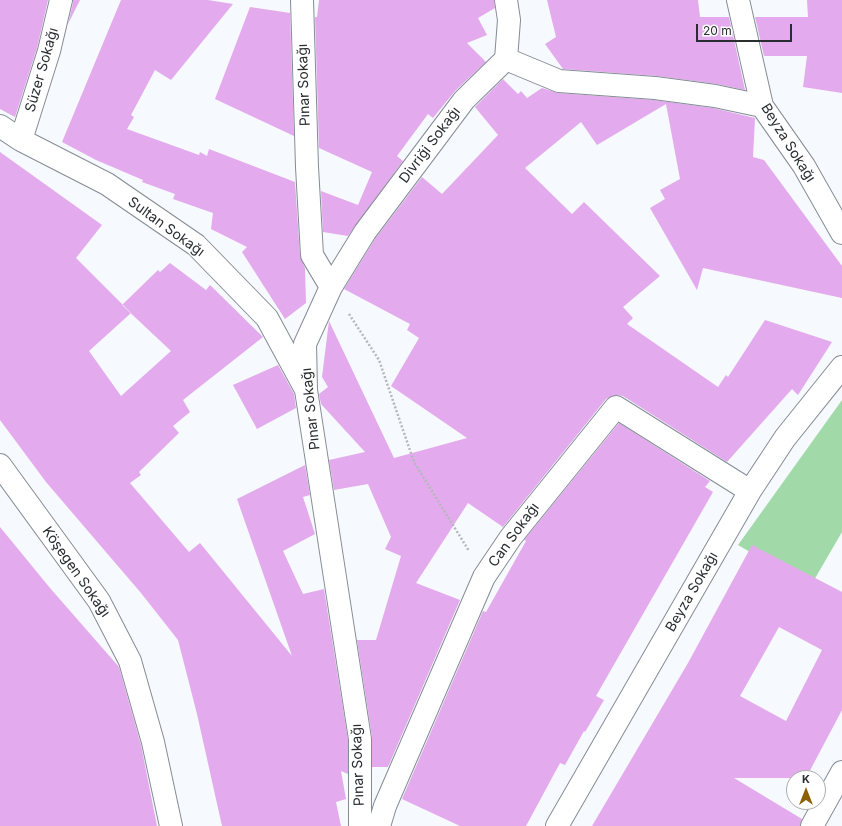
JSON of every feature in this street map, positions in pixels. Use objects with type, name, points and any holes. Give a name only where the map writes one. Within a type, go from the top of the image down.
[{"type":"street","name":"Süzer Sokağı","points":[[21,140],[49,51],[62,0]]},
{"type":"street","name":"Pınar Sokağı","points":[[302,0],[307,167],[312,255],[331,287],[305,344],[306,390],[360,739],[360,826]]},
{"type":"street","points":[[506,0],[509,20],[506,59],[558,81],[655,88],[715,96],[762,106]]},
{"type":"street","name":"Beyza Sokağı","points":[[738,0],[762,106],[804,166],[842,233]]},
{"type":"street","name":"Divriği Sokağı","points":[[331,287],[364,232],[464,100],[506,59]]},
{"type":"street","name":"Sultan Sokağı","points":[[0,126],[21,140],[107,184],[196,245],[267,318],[306,390]]},
{"type":"street","name":"Beyza Sokağı","points":[[557,826],[750,491],[785,438],[842,368]]},
{"type":"street","name":"Can Sokağı","points":[[379,826],[385,806],[484,577],[511,537],[616,407],[750,491]]},
{"type":"street","name":"Köşegen Sokağı","points":[[0,465],[99,601],[130,661],[153,742],[171,826]]},
{"type":"street","points":[[812,826],[842,772]]},
{"type":"path","points":[[331,287],[379,360],[414,462],[484,577]]},
{"type":"green space","points":[[842,400],[842,532],[810,587],[738,545]]},
{"type":"building","points":[[0,0],[48,0],[37,48],[15,117],[0,109]]},
{"type":"building","points":[[73,0],[80,0],[68,24],[73,3]]},
{"type":"building","points":[[121,0],[208,0],[233,4],[171,80],[155,70],[131,115],[134,117],[127,129],[199,155],[200,152],[207,156],[209,149],[295,182],[300,256],[305,268],[306,303],[285,319],[242,252],[247,247],[211,229],[213,213],[173,199],[175,194],[142,182],[143,180],[96,160],[62,142]]},
{"type":"building","points":[[319,0],[494,0],[495,8],[478,18],[487,35],[467,43],[486,62],[455,91],[433,118],[428,114],[397,156],[403,161],[348,236],[323,232],[321,191],[358,205],[372,172],[319,148],[315,17],[317,17]]},
{"type":"building","points":[[547,0],[698,0],[700,17],[729,17],[745,90],[717,84],[657,76],[563,69],[545,44],[556,37]]},
{"type":"building","points":[[807,0],[842,0],[842,93],[803,87],[807,56],[764,56],[755,17],[808,17]]},
{"type":"building","points":[[250,7],[290,13],[294,136],[215,99]]},
{"type":"building","points":[[503,79],[518,94],[521,91],[527,98],[542,88],[558,93],[654,100],[713,108],[755,118],[753,157],[764,160],[842,266],[842,298],[703,268],[697,290],[650,208],[665,199],[660,190],[680,179],[666,104],[597,145],[581,122],[525,168],[572,214],[584,202],[660,276],[623,307],[633,318],[627,324],[718,387],[726,375],[728,377],[765,320],[832,342],[798,395],[792,389],[727,462],[623,396],[617,395],[606,399],[503,527],[468,503],[416,583],[460,600],[388,767],[372,767],[372,737],[357,640],[376,640],[401,556],[385,549],[391,537],[368,484],[334,490],[329,460],[365,452],[321,404],[319,394],[328,387],[322,377],[329,321],[394,458],[467,438],[391,386],[419,338],[407,330],[410,324],[344,289],[375,239],[422,177],[442,194],[498,135],[475,107]]},
{"type":"building","points":[[0,152],[102,225],[76,258],[123,305],[158,270],[160,272],[170,263],[206,290],[210,285],[263,337],[183,400],[190,412],[173,426],[179,433],[139,472],[141,475],[130,483],[189,552],[200,543],[292,656],[237,499],[305,465],[310,495],[303,497],[315,534],[283,551],[303,594],[324,589],[348,740],[348,774],[341,771],[346,799],[336,802],[341,826],[222,826],[197,714],[178,640],[141,593],[46,482],[0,420]],"holes":[[[131,313],[171,351],[121,396],[89,351]]]},
{"type":"building","points":[[278,365],[294,394],[296,408],[257,429],[233,385]]},
{"type":"building","points":[[619,423],[710,481],[705,487],[713,492],[596,696],[604,700],[585,732],[584,731],[565,765],[560,763],[526,826],[460,826],[402,799],[483,611],[486,612],[526,541],[524,540]]},
{"type":"building","points":[[0,527],[50,588],[119,667],[141,745],[157,826],[0,826]]},
{"type":"building","points":[[752,545],[842,592],[842,710],[810,770],[786,770],[786,778],[734,778],[802,819],[800,826],[592,826],[688,663]],"holes":[[[779,627],[822,650],[786,721],[740,696]]]}]
